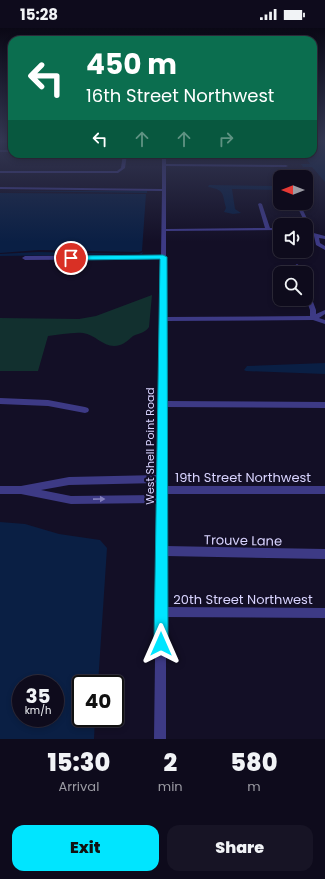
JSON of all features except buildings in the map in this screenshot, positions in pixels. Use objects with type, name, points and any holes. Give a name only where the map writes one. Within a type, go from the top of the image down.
[{"type":"street","name":"West Shell Point Road","points":[[160,739],[164,175]]},
{"type":"street","points":[[0,188],[164,190]]},
{"type":"street","points":[[260,204],[268,229]]},
{"type":"street","points":[[163,230],[273,229]]},
{"type":"street","points":[[313,235],[325,238]]},
{"type":"street","points":[[316,236],[318,244],[325,248]]},
{"type":"street","points":[[25,258],[163,257]]},
{"type":"street","points":[[312,306],[314,310],[313,318]]},
{"type":"street","points":[[313,318],[325,312]]},
{"type":"street","points":[[163,319],[313,318],[325,322]]},
{"type":"street","points":[[0,401],[48,403],[85,410]]},
{"type":"street","points":[[162,404],[325,405]]},
{"type":"street","points":[[20,490],[40,485],[69,481],[162,489]]},
{"type":"street","points":[[0,490],[20,490],[71,500],[162,489]]},
{"type":"street","name":"19th Street Northwest","points":[[162,489],[325,490]]},
{"type":"street","name":"Trouve Lane","points":[[161,551],[325,554]]},
{"type":"street","name":"20th Street Northwest","points":[[161,612],[325,613]]},
{"type":"green space","points":[[152,295],[149,327],[146,331],[133,336],[120,345],[110,346],[93,336],[83,333],[48,336],[38,371],[0,371],[0,318],[79,319],[96,316]]},
{"type":"water","points":[[319,175],[325,175],[325,182]]},
{"type":"water","points":[[209,185],[273,186],[273,190],[232,189],[235,209],[241,213],[233,214],[224,212],[226,208],[222,193],[217,189],[208,187]]},
{"type":"water","points":[[0,191],[147,191],[147,193]]},
{"type":"water","points":[[0,193],[146,194],[142,251],[39,250],[0,253]]},
{"type":"water","points":[[38,252],[139,254],[143,252],[142,254],[0,256],[0,254]]},
{"type":"water","points":[[325,363],[325,374],[244,370],[247,366]]},
{"type":"water","points":[[0,522],[25,524],[59,534],[100,540],[107,548],[99,675],[72,675],[72,727],[95,727],[94,739],[0,739]]},
{"type":"route","points":[[71,258],[163,257],[161,644]]}]
